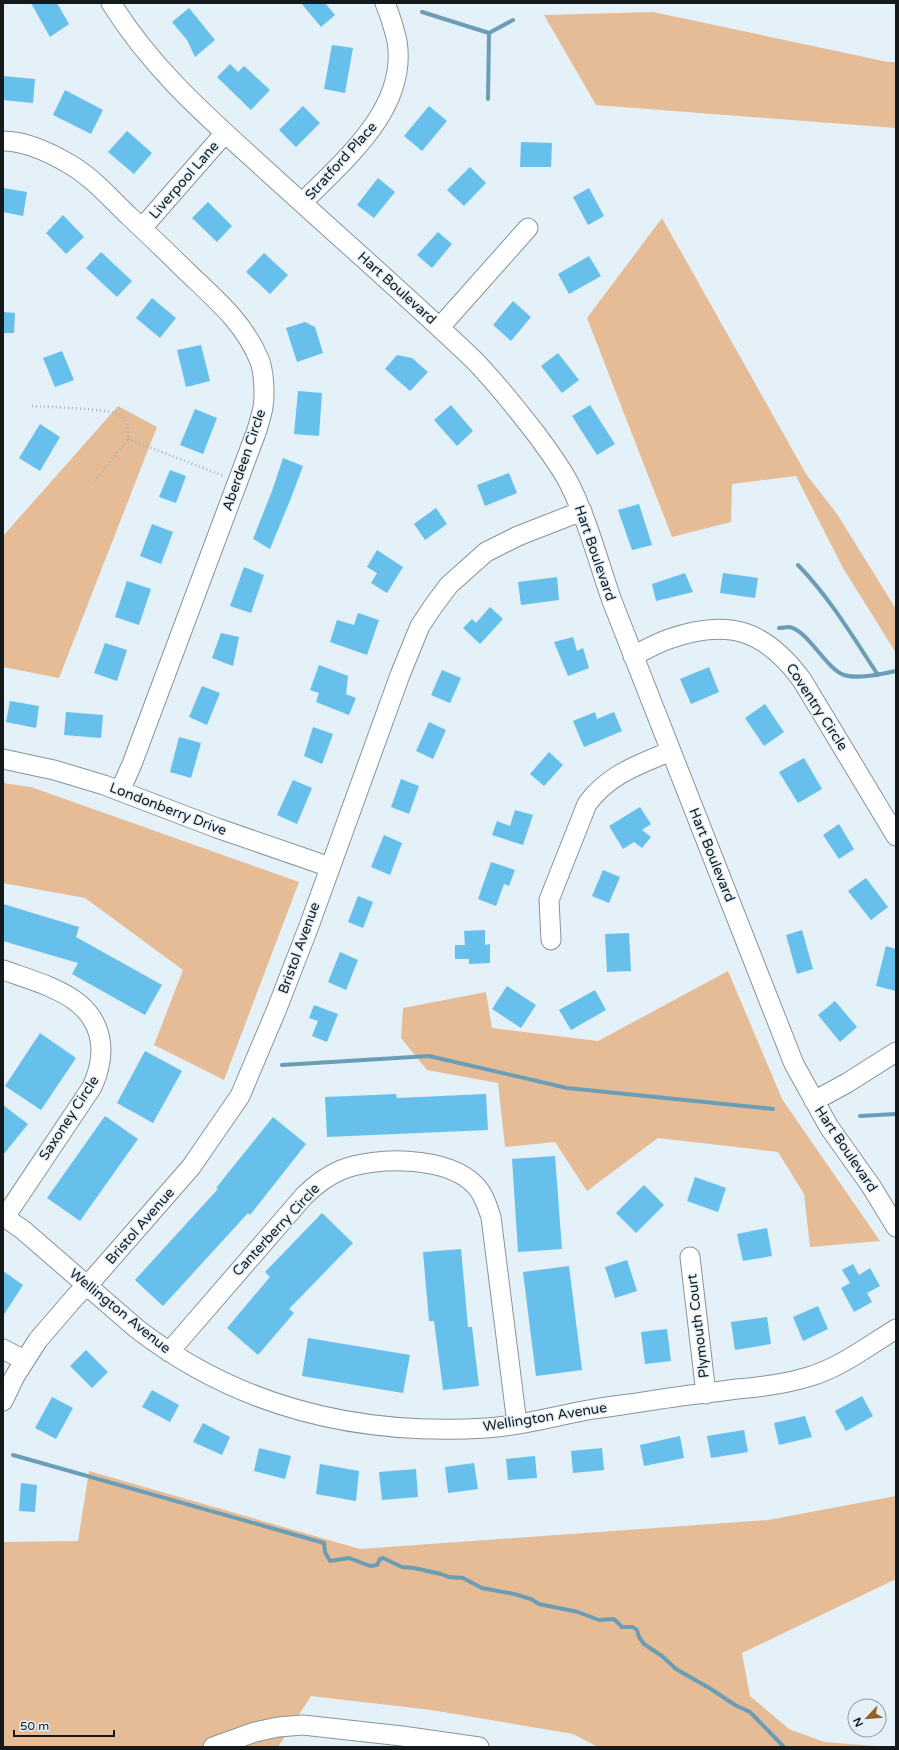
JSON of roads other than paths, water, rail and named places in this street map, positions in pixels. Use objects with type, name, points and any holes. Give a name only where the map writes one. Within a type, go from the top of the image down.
[{"type":"street","name":"Hart Boulevard","points":[[111,3],[152,61],[188,98],[440,327],[474,360],[503,390],[555,459],[582,511],[612,600],[633,656],[799,1077],[829,1127],[871,1186],[896,1227]]},
{"type":"street","name":"Stratford Place","points":[[302,203],[364,138],[377,121],[387,103],[394,83],[397,62],[397,42],[385,3]]},
{"type":"street","name":"Liverpool Lane","points":[[142,228],[225,133]]},
{"type":"street","name":"Aberdeen Circle","points":[[3,141],[10,141],[52,154],[73,166],[142,228],[204,287],[237,321],[260,360],[263,383],[263,406],[257,430],[237,480],[132,764],[120,791]]},
{"type":"street","points":[[440,327],[528,228]]},
{"type":"street","name":"Bristol Avenue","points":[[3,1401],[14,1368],[191,1167],[240,1096],[276,1012],[400,675],[420,626],[449,585],[486,552],[518,536],[582,511]]},
{"type":"street","name":"Coventry Circle","points":[[633,656],[668,640],[702,630],[722,629],[741,632],[759,638],[775,648],[790,663],[802,680],[896,836]]},
{"type":"street","points":[[551,940],[549,900],[587,804],[597,790],[611,778],[671,750]]},
{"type":"street","name":"Londonberry Drive","points":[[3,759],[54,770],[120,791],[217,828],[330,867]]},
{"type":"street","name":"Saxoney Circle","points":[[3,970],[62,993],[79,1004],[92,1019],[100,1035],[102,1054],[99,1072],[92,1086],[4,1216]]},
{"type":"street","points":[[814,1101],[896,1052]]},
{"type":"street","name":"Canterberry Circle","points":[[169,1352],[315,1185],[342,1170],[368,1163],[417,1162],[433,1164],[461,1175],[475,1185],[485,1200],[491,1217],[517,1424]]},
{"type":"street","name":"Wellington Avenue","points":[[4,1216],[23,1230],[136,1328],[169,1352],[226,1384],[280,1406],[309,1414],[369,1425],[405,1428],[488,1428],[594,1409],[761,1387],[809,1377],[848,1358],[896,1329]]},
{"type":"street","name":"Plymouth Court","points":[[690,1257],[706,1394]]},
{"type":"street","points":[[3,1349],[14,1368]]},
{"type":"street","points":[[213,1747],[255,1732],[278,1727],[304,1725],[395,1735],[479,1747]]},
{"type":"waterway","points":[[422,12],[489,33],[513,20]]},
{"type":"waterway","points":[[488,99],[489,33]]},
{"type":"waterway","points":[[798,565],[831,604],[878,675]]},
{"type":"waterway","points":[[779,628],[789,627],[803,635],[830,665],[844,675],[877,675],[896,671]]},
{"type":"waterway","points":[[282,1065],[429,1056],[567,1088],[773,1109]]},
{"type":"waterway","points":[[860,1116],[896,1114]]},
{"type":"waterway","points":[[13,1455],[324,1543],[325,1552],[330,1561],[349,1558],[370,1566],[377,1565],[380,1559],[383,1558],[402,1567],[414,1568],[449,1577],[463,1578],[482,1588],[514,1594],[531,1599],[539,1604],[578,1612],[599,1620],[614,1619],[622,1627],[633,1627],[637,1630],[639,1637],[644,1644],[662,1656],[676,1669],[735,1705],[750,1712],[784,1747]]}]
